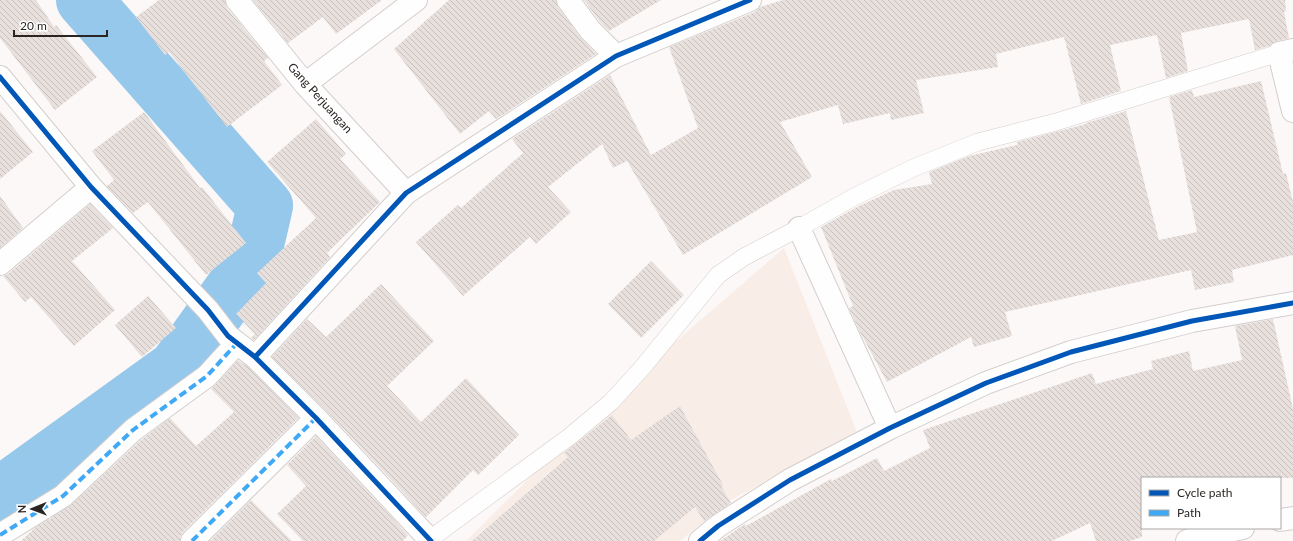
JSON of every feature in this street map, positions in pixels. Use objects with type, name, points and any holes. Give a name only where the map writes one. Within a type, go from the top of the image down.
[{"type":"street","name":"Gang Perjuangan","points":[[237,0],[305,84],[406,193]]},
{"type":"street","points":[[305,84],[416,0]]},
{"type":"street","points":[[568,0],[590,30],[616,56]]},
{"type":"street","points":[[255,357],[406,193],[616,56],[750,0]]},
{"type":"street","points":[[1286,52],[1293,111]]},
{"type":"street","points":[[0,77],[90,187],[208,310],[233,339],[255,357],[316,418],[430,540]]},
{"type":"street","points":[[0,264],[90,187]]},
{"type":"street","points":[[799,228],[890,428]]},
{"type":"street","points":[[700,541],[718,526],[790,480],[890,428],[986,383],[1070,352],[1192,321],[1293,303]]},
{"type":"street","points":[[0,535],[63,496],[133,430],[207,376],[233,339]]},
{"type":"street","points":[[192,541],[316,418]]},
{"type":"street","points":[[1281,520],[1293,518]]},
{"type":"street","points":[[1187,541],[1238,529]]},
{"type":"lane","points":[[430,540],[569,437],[611,402],[642,368],[718,275],[744,257],[854,197],[913,168],[978,142],[1056,122],[1286,52]]},
{"type":"shaded area","points":[[784,248],[857,432],[729,501],[680,541],[466,541],[607,401]]},
{"type":"building","points":[[0,0],[36,0],[54,27],[56,25],[97,77],[55,110],[0,38]]},
{"type":"building","points":[[159,0],[225,0],[227,8],[268,58],[264,61],[282,85],[227,127],[169,52],[165,55],[136,17]]},
{"type":"building","points":[[253,0],[382,0],[336,34],[323,17],[288,43]]},
{"type":"building","points":[[449,0],[556,0],[558,7],[580,37],[596,54],[496,119],[489,111],[460,134],[394,49]]},
{"type":"building","points":[[584,0],[661,0],[609,31],[600,22]]},
{"type":"building","points":[[783,0],[1285,0],[1286,11],[1284,12],[1289,38],[1276,41],[1269,46],[1255,50],[1249,19],[1181,33],[1188,71],[1166,78],[1157,35],[1110,45],[1121,91],[1081,104],[1064,37],[996,54],[998,67],[916,80],[924,113],[891,120],[890,113],[843,124],[838,105],[780,122],[812,177],[683,255],[627,161],[613,168],[602,144],[548,187],[571,212],[536,244],[530,237],[463,296],[416,242],[458,205],[461,208],[523,153],[512,139],[610,75],[651,155],[698,128],[669,47],[755,12],[760,7]]},
{"type":"building","points":[[1261,81],[1283,174],[1286,173],[1293,202],[1293,255],[1232,270],[1234,282],[1195,290],[1191,270],[1005,312],[1012,336],[974,347],[971,337],[887,382],[849,308],[853,306],[821,227],[859,206],[894,190],[932,184],[929,172],[969,156],[1017,145],[1017,142],[1086,124],[1126,111],[1159,240],[1197,232],[1169,97],[1192,90],[1194,97]]},
{"type":"building","points":[[0,111],[33,152],[0,179]]},
{"type":"building","points":[[144,112],[200,188],[202,187],[246,243],[206,275],[148,202],[133,213],[107,186],[114,180],[92,151]]},
{"type":"building","points":[[316,119],[346,154],[340,159],[380,202],[327,253],[330,257],[254,340],[251,338],[255,334],[236,314],[266,283],[257,273],[316,218],[267,162]]},
{"type":"building","points":[[0,196],[23,228],[0,248]]},
{"type":"building","points":[[90,204],[113,228],[72,261],[115,310],[74,346],[31,297],[25,302],[3,276],[8,274]]},
{"type":"building","points":[[651,261],[684,295],[641,338],[608,304]]},
{"type":"building","points":[[381,284],[434,341],[387,386],[421,422],[466,378],[519,435],[478,475],[473,470],[426,517],[325,409],[272,357],[307,319],[326,337]]},
{"type":"building","points":[[148,296],[176,328],[142,357],[115,325]]},
{"type":"building","points":[[1273,319],[1293,409],[1293,478],[1141,477],[1142,537],[1130,541],[1096,541],[1090,523],[1052,541],[720,541],[745,524],[746,526],[831,479],[832,481],[877,458],[884,471],[930,448],[923,430],[1092,373],[1096,384],[1153,369],[1151,361],[1189,351],[1193,371],[1242,360],[1235,326]]},
{"type":"building","points":[[238,360],[247,366],[298,418],[183,532],[180,537],[180,541],[21,541],[36,527],[71,505],[141,440],[170,418],[196,446],[234,412],[211,389]]},
{"type":"building","points":[[680,406],[723,485],[721,486],[731,503],[704,521],[695,507],[654,541],[472,541],[568,457],[564,453],[612,415],[631,440]]},
{"type":"building","points":[[316,436],[408,535],[403,541],[303,541],[277,514],[306,486],[287,465]]},
{"type":"building","points":[[251,500],[292,541],[210,541]]},
{"type":"waterway","points":[[0,495],[176,368],[252,262],[265,206],[84,0]]},
{"type":"marked path","points":[[0,535],[63,496],[133,430],[207,376],[237,343]]},
{"type":"marked path","points":[[192,541],[316,418]]},
{"type":"cycle path","points":[[255,357],[406,193],[616,56],[750,0]]},
{"type":"cycle path","points":[[0,77],[91,187],[208,310],[228,336],[255,357],[316,418],[431,541]]},
{"type":"cycle path","points":[[700,541],[718,526],[790,480],[890,428],[986,383],[1071,352],[1192,321],[1293,303]]}]
